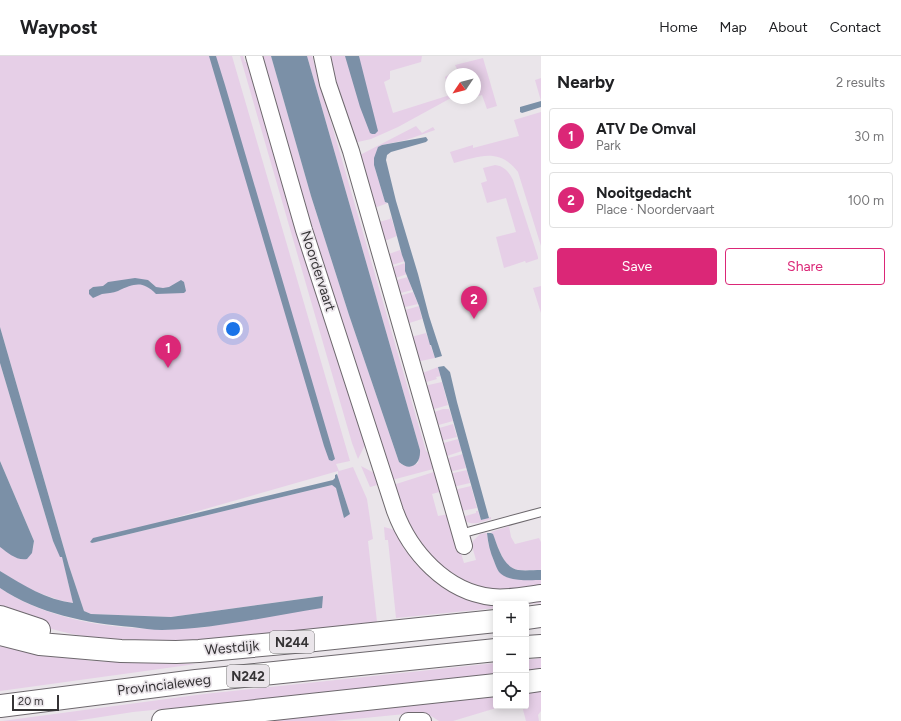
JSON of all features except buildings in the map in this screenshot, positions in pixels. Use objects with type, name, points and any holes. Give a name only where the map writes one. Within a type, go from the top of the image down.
[{"type":"main road","points":[[529,618],[541,616]]},
{"type":"main road","name":"Westdijk","points":[[0,617],[87,647]]},
{"type":"main road","name":"Westdijk","points":[[0,634],[40,644],[121,651],[199,651],[493,621]]},
{"type":"main road","points":[[529,647],[541,646]]},
{"type":"main road","name":"Provincialeweg","points":[[0,706],[220,679],[493,650]]},
{"type":"main road","points":[[529,682],[541,680]]},
{"type":"main road","points":[[163,721],[493,685]]},
{"type":"street","name":"Noordervaart","points":[[254,56],[304,230],[399,522],[413,546],[422,557],[450,582],[466,589],[492,597],[541,593]]},
{"type":"street","points":[[322,56],[328,84],[351,151],[462,540]]},
{"type":"street","points":[[408,721],[423,721]]},
{"type":"lane","points":[[462,540],[541,512]]},
{"type":"shaded area","points":[[0,56],[232,56],[350,461],[336,464],[339,471],[353,467],[367,499],[373,539],[368,541],[377,622],[248,637],[152,640],[97,638],[62,632],[41,626],[0,610],[0,588],[20,600],[41,609],[64,617],[88,622],[137,628],[198,628],[239,619],[322,596],[171,617],[91,614],[84,611],[69,566],[0,327]],"holes":[[[338,471],[338,477],[350,514],[344,517],[336,487],[332,485],[92,543],[90,542]]]},
{"type":"shaded area","points":[[240,56],[243,56],[245,62],[250,61],[367,441],[358,459],[352,443]]},
{"type":"shaded area","points":[[259,56],[271,56],[311,196],[349,315],[399,462],[406,466],[410,466],[418,463],[420,450],[307,56],[312,56],[426,451],[433,457],[437,468],[392,480],[349,352]]},
{"type":"shaded area","points":[[328,56],[422,56],[421,62],[390,71],[390,79],[384,82],[393,113],[445,97],[445,101],[398,127],[371,139],[358,142],[353,139]]},
{"type":"shaded area","points":[[483,58],[497,106],[487,109],[482,95],[481,68],[456,68],[455,65]]},
{"type":"shaded area","points":[[541,78],[541,101],[535,80]]},
{"type":"shaded area","points":[[541,112],[541,246],[518,172],[511,164],[504,159],[488,156],[454,163],[450,152],[473,145],[473,148],[519,136],[514,120]]},
{"type":"shaded area","points":[[416,126],[422,133],[433,127],[435,130],[406,140],[382,145],[378,148],[374,165],[385,202],[388,203],[377,207],[372,205],[360,155]]},
{"type":"shaded area","points":[[495,165],[506,170],[513,180],[538,257],[538,259],[526,263],[525,261],[504,268],[496,237],[516,232],[506,198],[487,203],[481,183],[487,181],[483,168]]},
{"type":"shaded area","points":[[391,215],[397,236],[382,242],[379,222],[390,219]]},
{"type":"shaded area","points":[[400,250],[405,261],[389,266],[386,255]]},
{"type":"shaded area","points":[[405,263],[405,270],[407,274],[393,279],[390,268]]},
{"type":"shaded area","points":[[408,277],[412,290],[397,294],[393,281]]},
{"type":"shaded area","points":[[541,286],[541,313],[533,288]]},
{"type":"shaded area","points":[[413,292],[418,304],[401,308],[399,296]]},
{"type":"shaded area","points":[[419,306],[422,319],[406,324],[402,311]]},
{"type":"shaded area","points":[[426,333],[435,358],[416,362],[411,337]]},
{"type":"shaded area","points":[[0,363],[53,541],[62,556],[73,603],[59,600],[28,589],[0,571],[0,547],[7,552],[33,549],[34,541],[0,461]]},
{"type":"shaded area","points":[[438,367],[441,376],[436,377],[437,379],[423,383],[420,374]]},
{"type":"shaded area","points":[[442,382],[448,405],[431,410],[424,386]]},
{"type":"shaded area","points":[[443,409],[449,409],[453,421],[435,426],[431,413]]},
{"type":"shaded area","points":[[453,424],[457,437],[440,441],[436,429]]},
{"type":"shaded area","points":[[458,439],[462,451],[444,457],[440,444]]},
{"type":"shaded area","points":[[463,454],[466,468],[449,472],[445,459]]},
{"type":"shaded area","points":[[361,466],[378,475],[381,484],[370,487]]},
{"type":"shaded area","points":[[467,470],[470,483],[453,487],[449,474]]},
{"type":"shaded area","points":[[437,471],[443,491],[432,494],[438,516],[449,514],[464,563],[476,560],[472,546],[473,541],[480,534],[487,533],[490,549],[499,572],[530,580],[541,580],[541,589],[505,592],[480,586],[464,580],[431,558],[410,532],[393,485]]},
{"type":"shaded area","points":[[471,486],[477,508],[461,511],[454,490]]},
{"type":"shaded area","points":[[476,511],[478,511],[481,520],[491,517],[491,519],[479,523],[472,523],[468,522],[462,517],[476,513]]},
{"type":"shaded area","points":[[509,526],[511,537],[515,544],[539,538],[541,542],[541,570],[519,570],[508,565],[504,560],[491,532]]},
{"type":"shaded area","points":[[384,527],[399,531],[398,536],[405,550],[417,564],[434,579],[541,600],[541,603],[529,604],[529,601],[493,601],[493,608],[396,618],[388,540],[385,540]]},
{"type":"shaded area","points":[[0,642],[92,661],[196,664],[0,691]]},
{"type":"shaded area","points":[[541,658],[541,671],[529,673],[529,660]]},
{"type":"shaded area","points":[[493,663],[493,676],[133,712],[75,721],[2,721],[204,694]]},
{"type":"shaded area","points":[[541,690],[541,711],[538,715],[539,721],[526,721],[523,709],[529,709],[529,692]]},
{"type":"shaded area","points":[[493,695],[493,709],[453,721],[439,721],[431,716],[415,713],[334,721],[240,721]]},
{"type":"water","points":[[209,56],[216,56],[225,85],[335,459],[332,461],[329,460],[324,446]]},
{"type":"water","points":[[271,56],[307,56],[420,450],[419,460],[411,467],[403,465],[399,462],[349,315],[311,196]]},
{"type":"water","points":[[345,56],[359,56],[378,131],[375,134],[370,133],[360,107]]},
{"type":"water","points":[[541,101],[541,107],[522,113],[520,112],[520,107]]},
{"type":"water","points":[[426,137],[428,140],[426,142],[391,152],[387,155],[386,160],[396,201],[442,356],[435,358],[419,306],[405,271],[405,263],[388,203],[385,202],[374,165],[374,158],[378,147]]},
{"type":"water","points":[[135,278],[148,280],[156,287],[163,288],[169,287],[181,280],[184,282],[186,291],[184,293],[156,294],[142,285],[133,285],[116,292],[102,294],[93,298],[89,294],[89,290],[93,287],[103,286],[108,282]]},
{"type":"water","points":[[0,327],[69,566],[84,611],[91,614],[171,617],[323,596],[322,608],[222,625],[158,630],[97,623],[63,616],[47,611],[15,597],[0,588],[0,571],[26,586],[54,599],[73,603],[62,557],[60,557],[53,541],[0,363]]},
{"type":"water","points":[[444,366],[450,372],[489,518],[481,520],[438,367]]},
{"type":"water","points":[[0,461],[34,541],[32,553],[27,559],[16,558],[0,547]]},
{"type":"water","points":[[337,474],[350,514],[344,518],[336,488],[332,485],[92,543],[90,542],[93,538],[333,480]]},
{"type":"water","points":[[487,533],[493,534],[499,550],[508,565],[518,570],[541,570],[541,580],[513,579],[499,572],[489,547]]},
{"type":"place","name":"Nooitgedacht","points":[[474,319]]},
{"type":"place","name":"ATV De Omval","points":[[168,368]]}]
